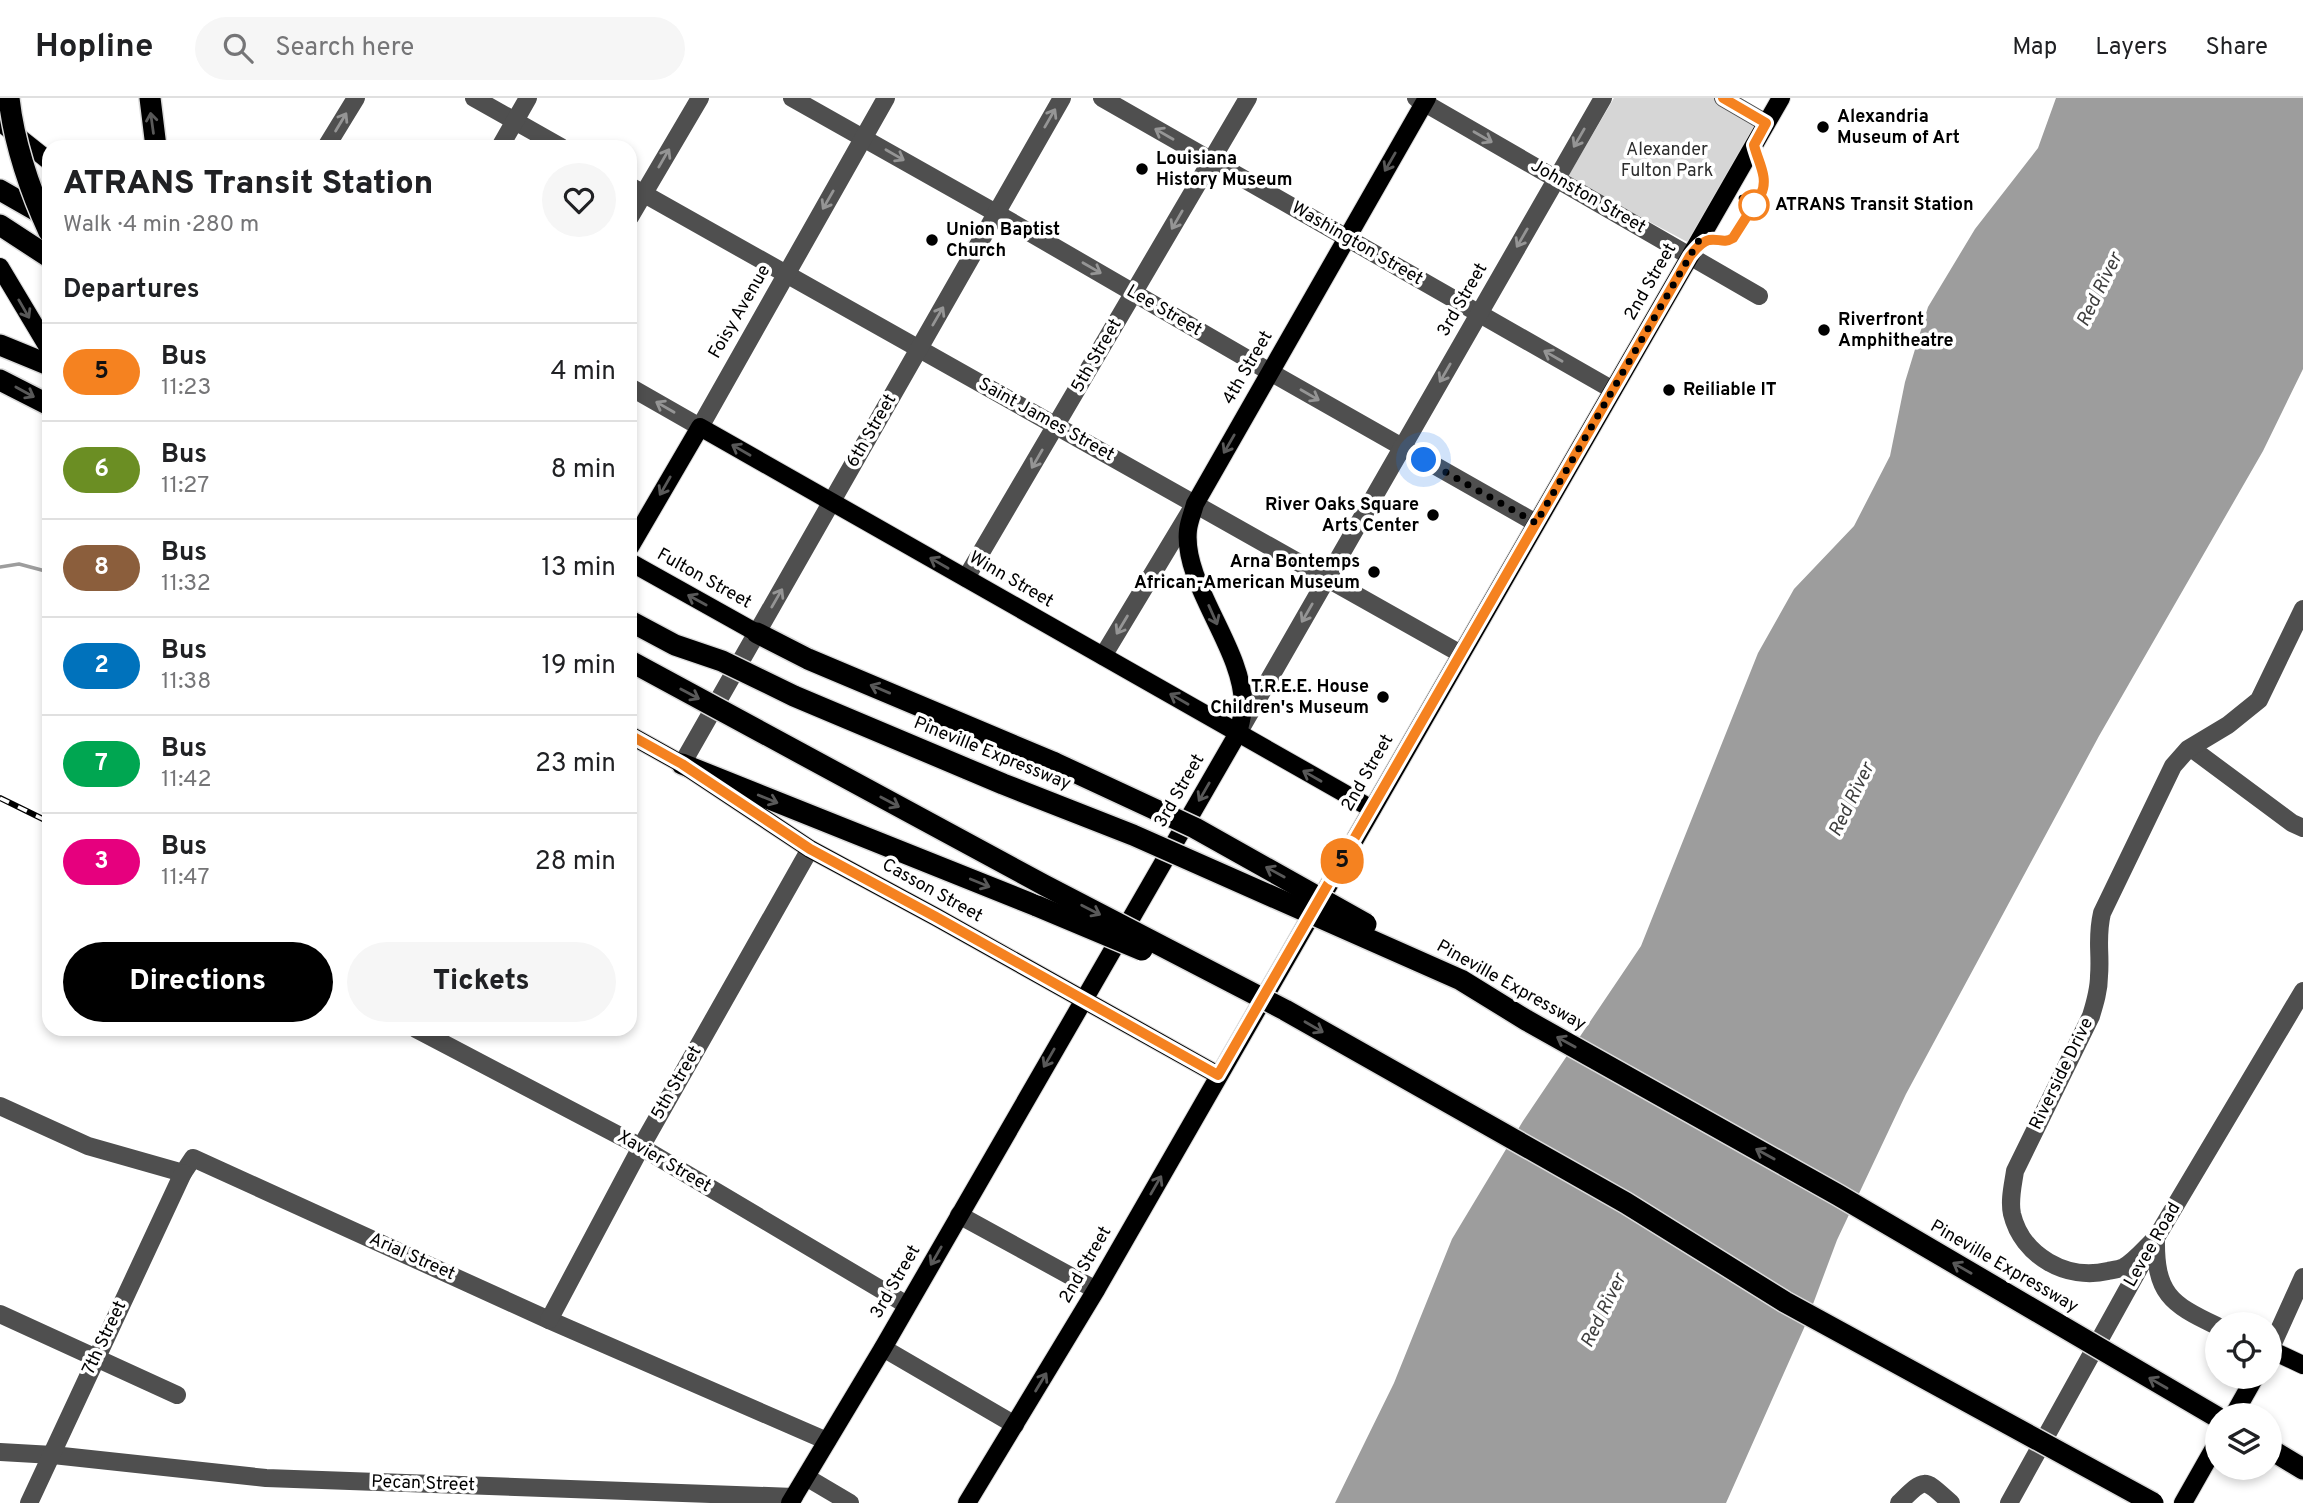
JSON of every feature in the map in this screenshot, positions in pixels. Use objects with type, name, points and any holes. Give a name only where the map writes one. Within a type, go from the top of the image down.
[{"type":"highway","points":[[9,98],[14,133],[42,214]]},
{"type":"highway","points":[[150,98],[155,140]]},
{"type":"highway","points":[[0,190],[42,214]]},
{"type":"highway","points":[[0,225],[42,252]]},
{"type":"highway","points":[[0,345],[42,362]]},
{"type":"highway","points":[[0,380],[42,401]]},
{"type":"highway","name":"Pineville Expressway","points":[[637,625],[675,645],[722,661],[794,696],[1003,784],[1133,835],[1461,980],[1526,1020],[1838,1195],[2205,1410]]},
{"type":"highway","points":[[757,633],[808,659],[1055,762],[1195,828],[1289,879],[1461,980]]},
{"type":"highway","points":[[637,665],[1032,879],[1285,1010],[1626,1203],[1785,1302],[2152,1503]]},
{"type":"highway","points":[[682,764],[1037,906],[1285,1010]]},
{"type":"highway","points":[[2282,1456],[2303,1469]]},
{"type":"main road","name":"2nd Street","points":[[967,1503],[1096,1290],[1781,98]]},
{"type":"main road","name":"4th Street","points":[[1195,504],[1347,238],[1422,100]]},
{"type":"main road","points":[[0,121],[42,155]]},
{"type":"main road","points":[[0,267],[42,337]]},
{"type":"main road","name":"Winn Street","points":[[700,426],[1372,809]]},
{"type":"main road","name":"Foisy Avenue","points":[[637,535],[700,426]]},
{"type":"main road","points":[[1195,504],[1188,530],[1189,548],[1199,583],[1240,685],[1243,707],[1238,733]]},
{"type":"main road","name":"Fulton Street","points":[[637,566],[757,633]]},
{"type":"main road","name":"3rd Street","points":[[792,1500],[883,1348],[1238,733]]},
{"type":"main road","name":"Casson Street","points":[[637,739],[682,764],[810,849],[1218,1075]]},
{"type":"main road","points":[[2282,1356],[2303,1365]]},
{"type":"main road","points":[[2183,1503],[2205,1464]]},
{"type":"street","points":[[330,140],[356,98]]},
{"type":"street","points":[[474,98],[549,140]]},
{"type":"street","points":[[504,140],[528,98]]},
{"type":"street","points":[[637,190],[700,98]]},
{"type":"street","name":"Lee Street","points":[[792,98],[1536,523]]},
{"type":"street","name":"Foisy Avenue","points":[[700,426],[886,98]]},
{"type":"street","name":"6th Street","points":[[682,764],[1062,98]]},
{"type":"street","name":"Washington Street","points":[[1102,98],[1613,390]]},
{"type":"street","name":"5th Street","points":[[966,578],[1248,98]]},
{"type":"street","name":"3rd Street","points":[[1238,733],[1602,98]]},
{"type":"street","points":[[1723,98],[1766,123]]},
{"type":"street","name":"Johnston Street","points":[[1422,100],[1759,296]]},
{"type":"street","name":"Saint James Street","points":[[637,190],[1461,654]]},
{"type":"street","name":"Winn Street","points":[[637,391],[700,426]]},
{"type":"street","name":"4th Street","points":[[1103,656],[1195,504]]},
{"type":"street","name":"Riverside Drive","points":[[2156,1238],[2124,1267],[2103,1272],[2080,1274],[2050,1263],[2032,1251],[2012,1214],[2011,1194],[2015,1171],[2091,1016],[2100,974],[2098,930],[2102,913],[2173,766],[2191,748],[2228,725],[2259,700],[2298,634],[2303,609]]},
{"type":"street","points":[[2191,748],[2291,823],[2303,828]]},
{"type":"street","name":"5th Street","points":[[548,1320],[641,1147],[810,849]]},
{"type":"street","name":"Levee Road","points":[[2009,1503],[2156,1238],[2303,991]]},
{"type":"street","name":"Xavier Street","points":[[425,1036],[641,1147],[907,1305]]},
{"type":"street","points":[[0,1106],[88,1146],[183,1173]]},
{"type":"street","name":"Arial Street","points":[[183,1173],[193,1158],[548,1320],[827,1441]]},
{"type":"street","name":"7th Street","points":[[29,1503],[183,1173]]},
{"type":"street","points":[[959,1215],[1096,1290]]},
{"type":"street","points":[[2156,1238],[2157,1269],[2165,1292],[2176,1304],[2205,1320]]},
{"type":"street","points":[[2282,1324],[2303,1277]]},
{"type":"street","points":[[0,1314],[177,1395]]},
{"type":"street","points":[[883,1348],[1015,1425]]},
{"type":"street","name":"Pecan Street","points":[[0,1452],[53,1455],[266,1478],[792,1500]]},
{"type":"street","points":[[806,1477],[850,1503]]},
{"type":"street","points":[[1899,1503],[1917,1485],[1923,1483],[1929,1483],[1951,1503]]},
{"type":"green space","name":"Alexander Fulton Park","points":[[1614,98],[1717,98],[1764,123],[1693,245],[1567,178]]},
{"type":"water","name":"Red River","points":[[2056,98],[2303,98],[2303,369],[2263,451],[2099,736],[1906,1094],[1837,1240],[1804,1328],[1726,1503],[1335,1503],[1394,1383],[1452,1239],[1523,1121],[1641,946],[1758,653],[1794,589],[1854,526],[1890,456],[1905,382],[1928,307],[1975,229],[2038,148]]},
{"type":"waterway","points":[[0,567],[19,564],[42,570]]},
{"type":"railway","points":[[0,798],[42,819]]},
{"type":"bus line","name":"5","points":[[637,739],[682,764],[810,849],[1218,1075],[1690,256],[1709,240],[1726,242],[1733,238],[1761,194],[1765,182],[1754,145],[1766,123],[1723,98]]},
{"type":"place","name":"Alexandria Museum of Art","points":[[1823,127]]},
{"type":"place","name":"Louisiana History Museum","points":[[1142,169]]},
{"type":"place","name":"ATRANS Transit Station","points":[[1754,205]]},
{"type":"place","name":"Union Baptist Church","points":[[932,240]]},
{"type":"place","name":"Riverfront Amphitheatre","points":[[1824,330]]},
{"type":"place","name":"Reiliable IT","points":[[1669,390]]},
{"type":"place","name":"River Oaks Square Arts Center","points":[[1433,515]]},
{"type":"place","name":"Arna Bontemps African-American Museum","points":[[1374,572]]},
{"type":"place","name":"T.R.E.E. House Children's Museum","points":[[1383,697]]},
{"type":"route","points":[[1424,460],[1536,523],[1728,190],[1754,205]]}]
